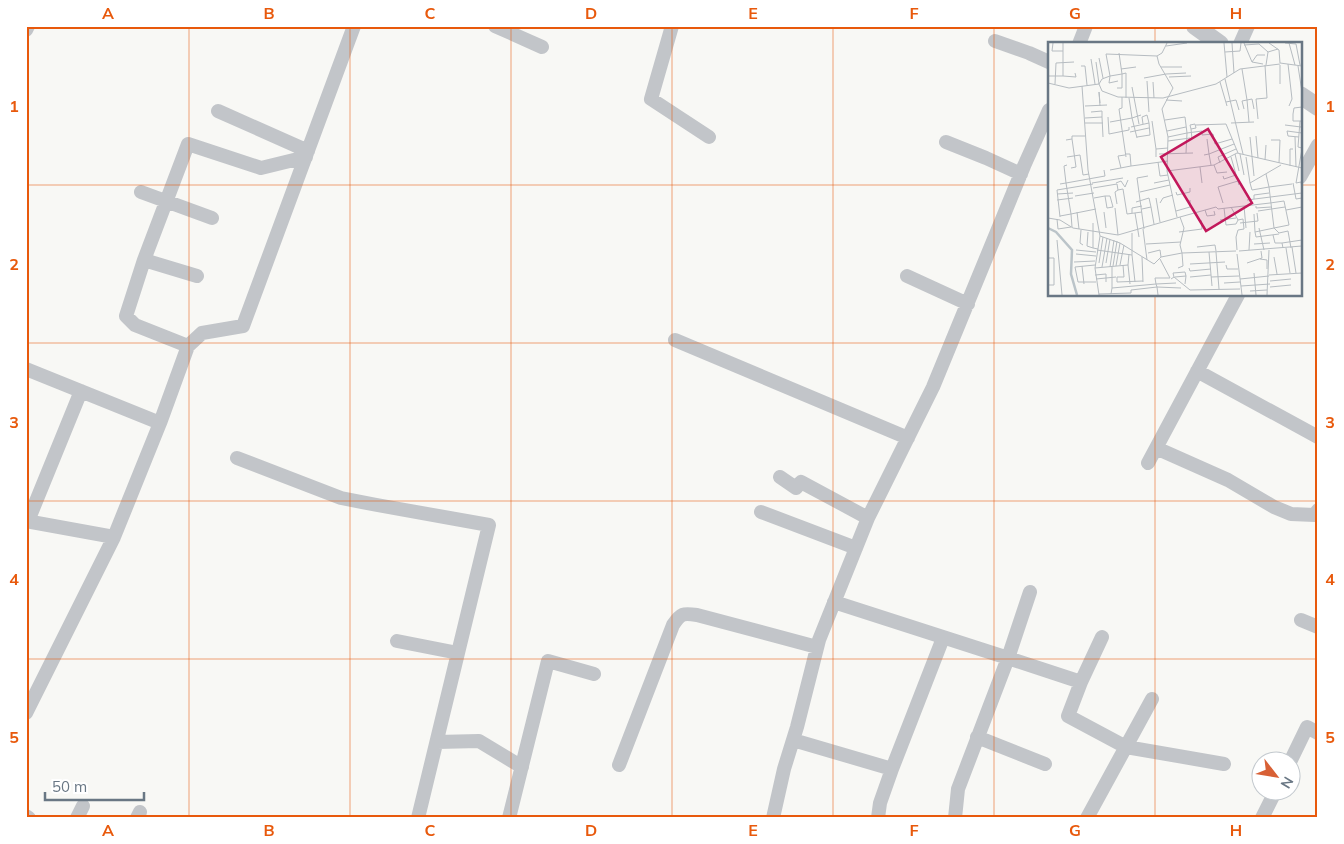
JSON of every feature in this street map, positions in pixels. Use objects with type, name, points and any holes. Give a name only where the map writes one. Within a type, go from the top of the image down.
[{"type":"street","points":[[26,30],[28,26]]},
{"type":"street","points":[[26,713],[114,537],[160,423],[188,346],[202,333],[243,326],[354,26]]},
{"type":"street","points":[[495,26],[542,47]]},
{"type":"street","points":[[672,26],[651,99],[709,137]]},
{"type":"street","points":[[1079,42],[1086,26]]},
{"type":"street","points":[[1195,26],[1217,42]]},
{"type":"street","points":[[1241,42],[1248,26]]},
{"type":"street","points":[[995,41],[1048,62]]},
{"type":"street","points":[[1302,96],[1318,107]]},
{"type":"street","points":[[218,111],[307,154]]},
{"type":"street","points":[[774,818],[784,769],[817,647],[834,602],[868,518],[933,387],[1021,174],[1044,133],[1048,115]]},
{"type":"street","points":[[946,142],[1021,174]]},
{"type":"street","points":[[188,346],[135,325],[126,316],[144,260],[188,144],[261,168],[307,154]]},
{"type":"street","points":[[1302,174],[1318,145]]},
{"type":"street","points":[[141,192],[212,218]]},
{"type":"street","points":[[144,260],[197,276]]},
{"type":"street","points":[[907,276],[968,304]]},
{"type":"street","points":[[1148,463],[1237,296]]},
{"type":"street","points":[[675,340],[908,438]]},
{"type":"street","points":[[26,370],[160,423]]},
{"type":"street","points":[[1197,371],[1318,437]]},
{"type":"street","points":[[81,391],[27,521],[114,537]]},
{"type":"street","points":[[1156,448],[1228,480],[1274,507],[1291,514],[1315,514],[1318,510]]},
{"type":"street","points":[[237,458],[341,498],[489,525],[418,818]]},
{"type":"street","points":[[780,477],[796,488],[801,482],[868,518]]},
{"type":"street","points":[[761,512],[856,548]]},
{"type":"street","points":[[955,818],[958,789],[1008,658],[1030,592]]},
{"type":"street","points":[[834,602],[1081,682]]},
{"type":"street","points":[[619,765],[673,625],[679,616],[686,614],[697,616],[817,647]]},
{"type":"street","points":[[1300,620],[1318,627]]},
{"type":"street","points":[[878,818],[880,803],[892,768],[943,638]]},
{"type":"street","points":[[1102,638],[1081,682],[1068,716],[1126,747],[1224,764]]},
{"type":"street","points":[[397,641],[458,653]]},
{"type":"street","points":[[509,818],[548,661],[594,674]]},
{"type":"street","points":[[1087,818],[1152,699]]},
{"type":"street","points":[[1295,752],[1307,727],[1318,733]]},
{"type":"street","points":[[978,737],[1045,764]]},
{"type":"street","points":[[793,740],[892,768]]},
{"type":"street","points":[[437,742],[479,741],[522,766]]},
{"type":"street","points":[[1262,818],[1270,802]]}]
